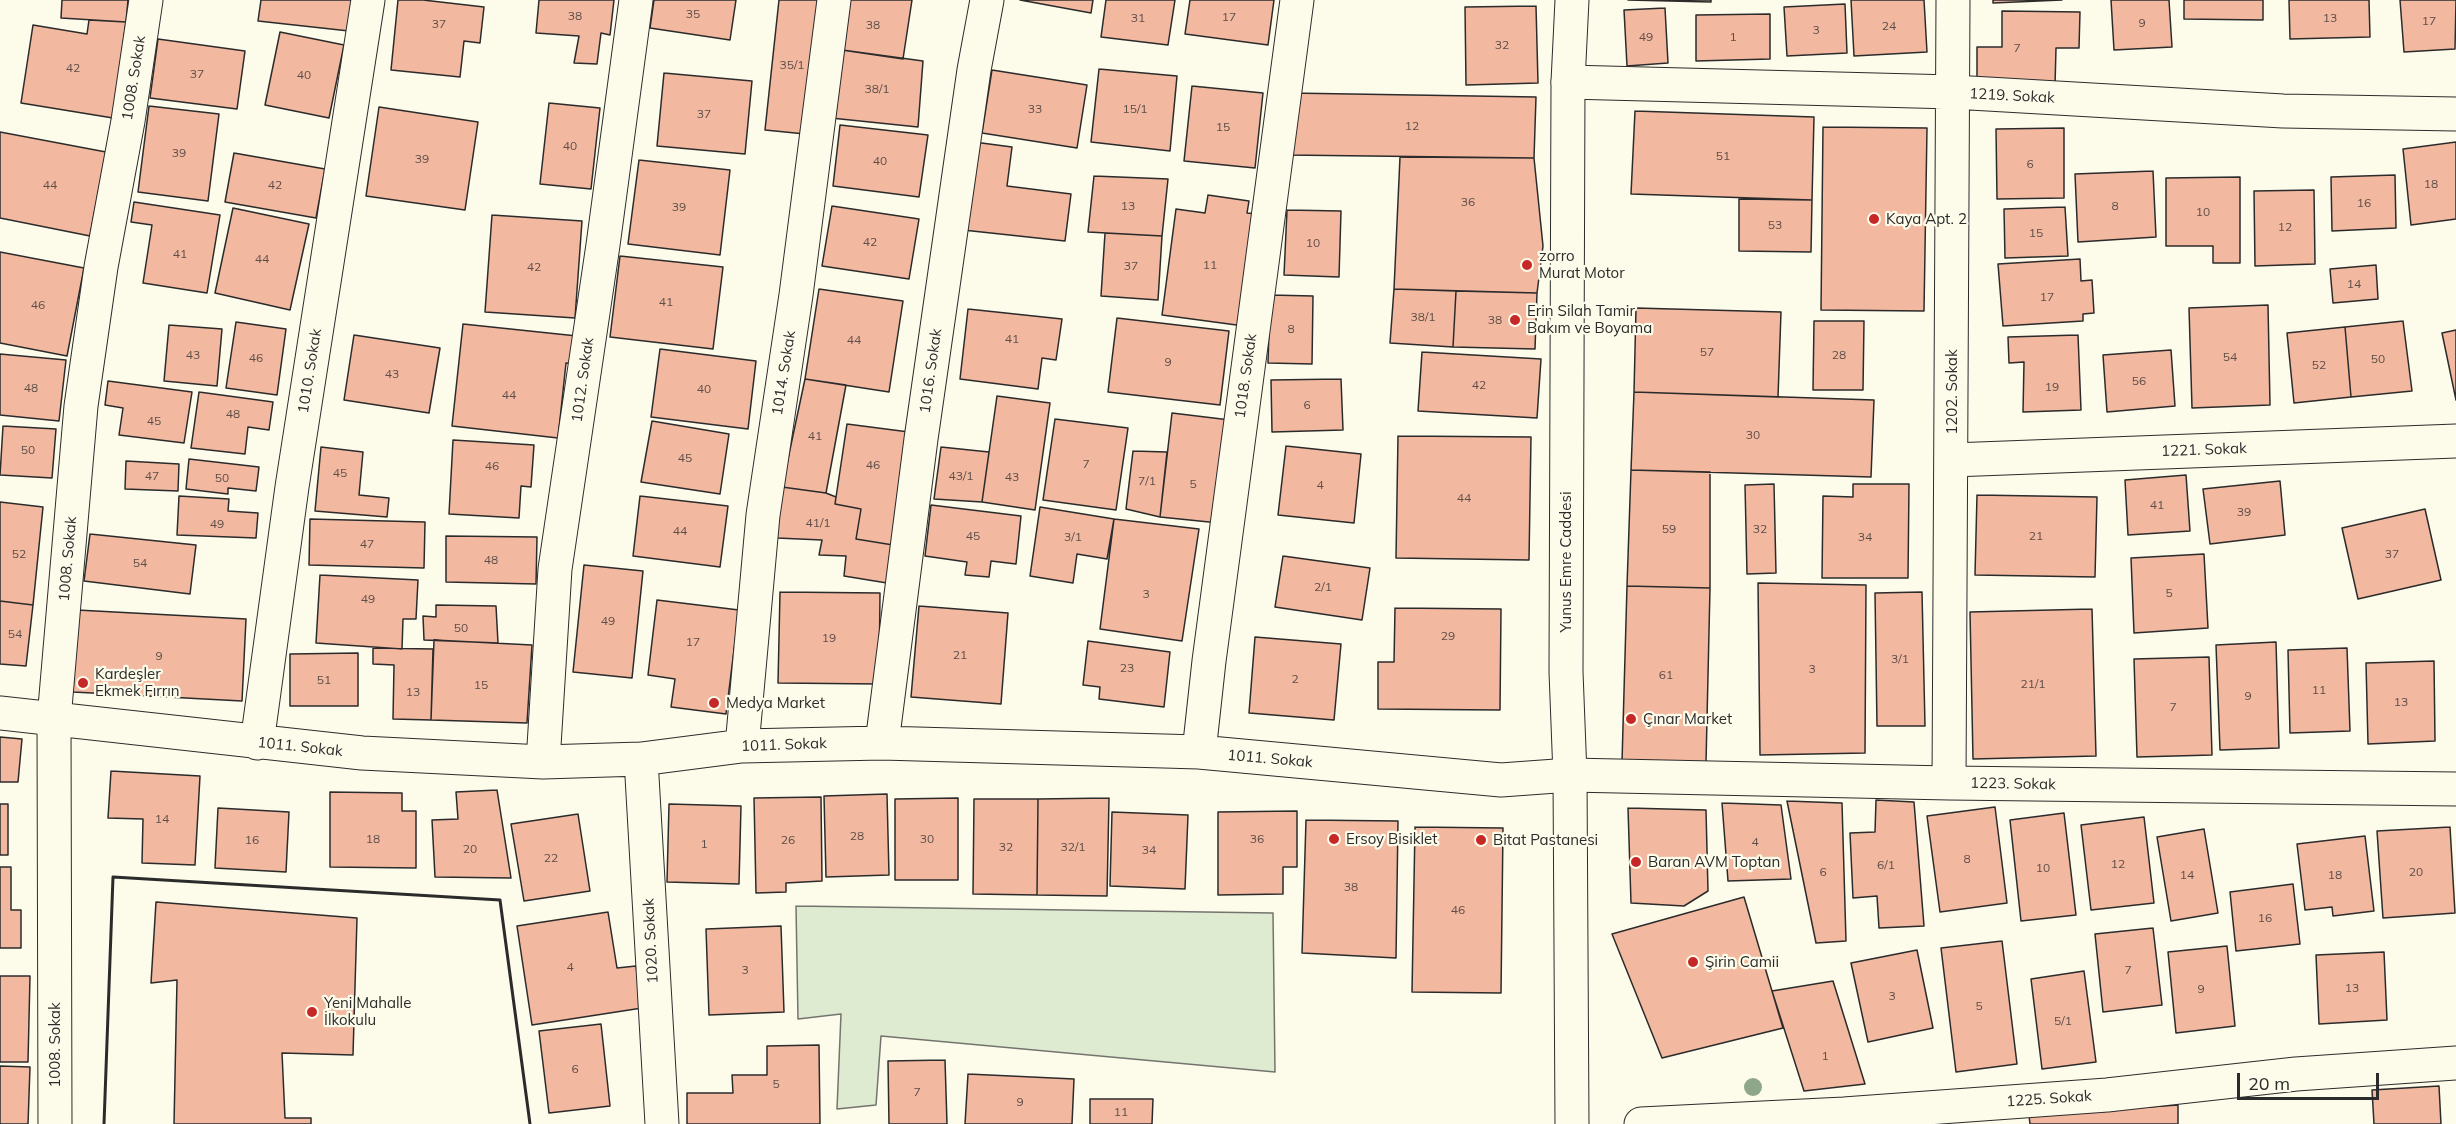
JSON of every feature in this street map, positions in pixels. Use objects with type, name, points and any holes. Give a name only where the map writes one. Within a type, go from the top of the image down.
[{"type":"street","name":"1008. Sokak","points":[[55,1124],[54,718],[81,406],[101,267],[128,121],[146,0]]},
{"type":"street","name":"1010. Sokak","points":[[257,743],[292,487],[368,0]]},
{"type":"street","name":"1012. Sokak","points":[[543,762],[555,569],[603,245],[636,0]]},
{"type":"street","name":"1014. Sokak","points":[[742,746],[763,515],[796,295],[834,0]]},
{"type":"street","name":"1016. Sokak","points":[[882,742],[921,439],[974,70],[987,0]]},
{"type":"street","name":"1018. Sokak","points":[[1199,752],[1212,637],[1298,0]]},
{"type":"street","name":"Yunus Emre Caddesi","points":[[1572,0],[1568,82],[1566,672],[1570,775],[1572,1124]]},
{"type":"street","name":"1202. Sokak","points":[[1949,783],[1953,0]]},
{"type":"street","name":"1219. Sokak","points":[[1568,82],[1953,92],[2283,111],[2456,114]]},
{"type":"street","name":"1221. Sokak","points":[[1952,460],[2456,441]]},
{"type":"street","name":"1011. Sokak","points":[[0,713],[362,753],[543,762],[641,759],[742,746],[882,742],[1199,752],[1501,780],[1570,775]]},
{"type":"street","name":"1020. Sokak","points":[[641,759],[662,1124]]},
{"type":"street","name":"1223. Sokak","points":[[1570,775],[1949,783],[2456,789]]},
{"type":"street","name":"1225. Sokak","points":[[1641,1124],[1844,1114],[2096,1096],[2296,1074],[2456,1063]]},
{"type":"green space","points":[[796,906],[1273,913],[1275,1072],[881,1036],[876,1105],[837,1109],[841,1014],[798,1019]]},
{"type":"building","points":[[62,0],[128,0],[126,22],[61,18]]},
{"type":"building","points":[[261,0],[353,0],[349,31],[258,21]]},
{"type":"building","points":[[398,0],[423,0],[484,7],[480,43],[464,41],[460,77],[391,70]]},
{"type":"building","points":[[539,0],[614,0],[610,35],[601,33],[597,64],[574,63],[579,36],[536,33]]},
{"type":"building","points":[[654,0],[736,0],[730,40],[650,28]]},
{"type":"building","points":[[779,0],[819,0],[805,134],[765,130]]},
{"type":"building","points":[[842,0],[912,0],[903,59],[835,49]]},
{"type":"building","points":[[1020,0],[1093,0],[1091,13]]},
{"type":"building","points":[[1106,0],[1175,0],[1168,45],[1101,37]]},
{"type":"building","points":[[1190,0],[1274,0],[1268,45],[1185,34]]},
{"type":"building","points":[[1628,0],[1711,0],[1711,2]]},
{"type":"building","points":[[1851,0],[1924,0],[1927,52],[1854,56]]},
{"type":"building","points":[[1993,0],[2062,0],[1993,3]]},
{"type":"building","points":[[2111,0],[2169,0],[2172,47],[2114,50]]},
{"type":"building","points":[[2184,0],[2263,0],[2263,20],[2184,19]]},
{"type":"building","points":[[2289,0],[2369,0],[2370,37],[2290,39]]},
{"type":"building","points":[[2400,0],[2456,0],[2455,49],[2404,52]]},
{"type":"building","points":[[1845,4],[1847,53],[1787,56],[1784,7]]},
{"type":"building","points":[[1536,6],[1538,83],[1466,85],[1465,7]]},
{"type":"building","points":[[1665,8],[1668,63],[1627,66],[1624,10]]},
{"type":"building","points":[[2002,11],[2080,12],[2079,48],[2056,48],[2055,86],[1977,85],[1977,47],[2002,47]]},
{"type":"building","points":[[1770,14],[1770,59],[1696,61],[1696,15]]},
{"type":"building","points":[[89,20],[126,22],[113,118],[21,103],[33,25],[87,34]]},
{"type":"building","points":[[280,32],[344,45],[329,118],[265,105]]},
{"type":"building","points":[[158,39],[245,51],[237,109],[150,98]]},
{"type":"building","points":[[835,49],[923,61],[918,127],[831,118]]},
{"type":"building","points":[[1099,69],[1177,76],[1170,151],[1091,142]]},
{"type":"building","points":[[992,70],[1087,85],[1077,148],[982,133]]},
{"type":"building","points":[[664,73],[752,81],[745,154],[657,146]]},
{"type":"building","points":[[1192,86],[1263,93],[1255,168],[1184,161]]},
{"type":"building","points":[[1289,93],[1536,97],[1534,158],[1287,155]]},
{"type":"building","points":[[549,103],[600,108],[591,189],[540,184]]},
{"type":"building","points":[[149,106],[219,114],[208,201],[138,192]]},
{"type":"building","points":[[379,107],[478,122],[465,210],[366,196]]},
{"type":"building","points":[[1635,111],[1814,117],[1812,200],[1631,194]]},
{"type":"building","points":[[840,125],[928,135],[919,197],[833,186]]},
{"type":"building","name":"Kaya Apt. 2","points":[[1823,127],[1927,128],[1924,311],[1821,310]]},
{"type":"building","points":[[2064,128],[2064,198],[1997,199],[1996,129]]},
{"type":"building","points":[[0,132],[106,152],[90,236],[0,218]]},
{"type":"building","points":[[974,142],[1012,147],[1007,186],[1071,194],[1065,241],[963,230]]},
{"type":"building","points":[[2456,142],[2456,219],[2411,225],[2403,149]]},
{"type":"building","points":[[234,153],[325,169],[316,218],[225,202]]},
{"type":"building","points":[[1400,157],[1534,158],[1543,246],[1537,293],[1394,289]]},
{"type":"building","points":[[639,160],[730,170],[720,255],[628,244]]},
{"type":"building","points":[[2153,171],[2156,237],[2078,242],[2075,174]]},
{"type":"building","points":[[2395,175],[2396,228],[2332,231],[2331,177]]},
{"type":"building","points":[[1094,176],[1168,179],[1162,236],[1088,232]]},
{"type":"building","points":[[2240,177],[2240,263],[2213,263],[2213,246],[2166,246],[2166,178]]},
{"type":"building","points":[[2314,190],[2315,264],[2255,266],[2254,191]]},
{"type":"building","points":[[1208,195],[1249,201],[1247,213],[1258,214],[1244,326],[1162,315],[1176,209],[1205,213]]},
{"type":"building","points":[[1739,199],[1812,200],[1811,252],[1739,251]]},
{"type":"building","points":[[134,202],[220,215],[207,293],[143,283],[152,225],[131,222]]},
{"type":"building","points":[[832,206],[919,219],[909,279],[822,266]]},
{"type":"building","points":[[2065,207],[2068,256],[2005,258],[2004,209]]},
{"type":"building","points":[[233,208],[309,224],[290,310],[215,293]]},
{"type":"building","points":[[1287,210],[1341,211],[1339,277],[1284,275]]},
{"type":"building","points":[[492,215],[582,221],[575,318],[485,312]]},
{"type":"building","points":[[1105,233],[1162,236],[1158,300],[1101,296]]},
{"type":"building","points":[[0,252],[84,268],[67,356],[0,343]]},
{"type":"building","points":[[620,256],[723,267],[713,349],[610,337]]},
{"type":"building","points":[[2080,259],[2081,281],[2092,280],[2094,313],[2083,314],[2083,321],[2003,326],[1998,264]]},
{"type":"building","points":[[2376,265],[2378,299],[2333,303],[2330,269]]},
{"type":"building","points":[[819,289],[903,301],[889,392],[805,379]]},
{"type":"building","points":[[1394,289],[1456,291],[1453,347],[1390,343]]},
{"type":"building","points":[[1456,291],[1537,293],[1535,349],[1453,347]]},
{"type":"building","points":[[1270,295],[1313,296],[1312,364],[1268,363]]},
{"type":"building","points":[[2268,305],[2270,405],[2192,408],[2189,308]]},
{"type":"building","points":[[1636,308],[1781,312],[1778,397],[1634,392]]},
{"type":"building","points":[[968,309],[1062,319],[1056,360],[1042,358],[1038,389],[960,379]]},
{"type":"building","points":[[1117,318],[1229,331],[1220,405],[1108,392]]},
{"type":"building","points":[[1814,321],[1864,321],[1863,390],[1813,390]]},
{"type":"building","points":[[2403,321],[2412,391],[2351,397],[2345,327]]},
{"type":"building","points":[[236,322],[286,329],[277,395],[226,388]]},
{"type":"building","points":[[463,324],[577,336],[574,364],[566,363],[558,438],[452,426]]},
{"type":"building","points":[[169,325],[222,329],[217,386],[164,381]]},
{"type":"building","points":[[2345,327],[2351,397],[2294,403],[2287,333]]},
{"type":"building","points":[[2456,330],[2456,400],[2442,333]]},
{"type":"building","points":[[354,335],[440,348],[429,413],[344,400]]},
{"type":"building","points":[[2078,335],[2081,410],[2023,412],[2024,362],[2009,363],[2008,337]]},
{"type":"building","points":[[660,349],[756,361],[748,429],[651,417]]},
{"type":"building","points":[[2171,350],[2175,406],[2107,412],[2103,355]]},
{"type":"building","points":[[1422,352],[1541,359],[1537,418],[1418,411]]},
{"type":"building","points":[[0,354],[66,360],[59,421],[0,415]]},
{"type":"building","points":[[805,379],[846,385],[826,493],[782,487]]},
{"type":"building","points":[[1341,379],[1343,430],[1272,432],[1271,380]]},
{"type":"building","points":[[108,381],[192,392],[184,443],[119,435],[123,408],[105,405]]},
{"type":"building","points":[[199,392],[273,402],[269,430],[248,427],[245,454],[191,448]]},
{"type":"building","points":[[1634,392],[1874,400],[1871,477],[1631,470]]},
{"type":"building","points":[[997,396],[1050,403],[1035,510],[982,502]]},
{"type":"building","points":[[1172,413],[1230,420],[1219,523],[1160,517]]},
{"type":"building","points":[[1055,419],[1128,428],[1116,510],[1043,500]]},
{"type":"building","points":[[652,421],[729,434],[720,494],[641,482]]},
{"type":"building","points":[[847,424],[909,432],[893,545],[856,539],[861,509],[835,504]]},
{"type":"building","points":[[3,426],[56,429],[52,478],[0,475]]},
{"type":"building","points":[[1398,436],[1531,437],[1529,560],[1396,558]]},
{"type":"building","points":[[453,440],[534,445],[531,487],[521,486],[519,518],[449,514]]},
{"type":"building","points":[[1286,446],[1361,454],[1354,523],[1278,515]]},
{"type":"building","points":[[321,447],[363,452],[359,495],[389,498],[387,517],[315,511]]},
{"type":"building","points":[[941,447],[989,452],[982,502],[934,499]]},
{"type":"building","points":[[1133,451],[1167,452],[1160,517],[1126,509]]},
{"type":"building","points":[[189,459],[259,467],[256,491],[228,488],[228,494],[186,489]]},
{"type":"building","points":[[126,461],[179,464],[178,491],[125,489]]},
{"type":"building","points":[[1631,470],[1710,472],[1710,588],[1627,586]]},
{"type":"building","points":[[2186,475],[2190,531],[2128,535],[2125,480]]},
{"type":"building","points":[[2280,481],[2285,535],[2210,544],[2203,489]]},
{"type":"building","points":[[1774,484],[1776,573],[1747,574],[1745,485]]},
{"type":"building","points":[[1853,484],[1909,484],[1908,578],[1822,578],[1823,496],[1853,497]]},
{"type":"building","points":[[782,487],[826,493],[836,497],[835,504],[861,509],[856,539],[893,545],[887,583],[844,576],[846,556],[819,555],[822,540],[777,538]]},
{"type":"building","points":[[1977,495],[2097,497],[2095,577],[1975,575]]},
{"type":"building","points":[[179,496],[229,499],[228,511],[258,513],[256,538],[177,535]]},
{"type":"building","points":[[640,496],[728,506],[720,567],[633,556]]},
{"type":"building","points":[[0,502],[43,507],[33,605],[0,601]]},
{"type":"building","points":[[931,505],[1021,516],[1016,564],[991,561],[989,577],[965,575],[967,562],[925,556]]},
{"type":"building","points":[[1040,507],[1114,519],[1107,559],[1077,554],[1073,583],[1030,576]]},
{"type":"building","points":[[2425,509],[2441,580],[2358,599],[2342,528]]},
{"type":"building","points":[[310,519],[425,522],[424,568],[309,565]]},
{"type":"building","points":[[1114,519],[1199,529],[1182,641],[1100,629]]},
{"type":"building","points":[[90,534],[196,545],[190,594],[84,581]]},
{"type":"building","points":[[446,536],[537,537],[536,584],[446,582]]},
{"type":"building","points":[[2204,554],[2208,628],[2134,633],[2131,558]]},
{"type":"building","points":[[1283,556],[1370,568],[1362,620],[1275,607]]},
{"type":"building","points":[[584,565],[643,571],[632,678],[573,672]]},
{"type":"building","points":[[320,575],[418,580],[416,619],[403,619],[402,649],[316,643]]},
{"type":"building","points":[[1758,583],[1866,585],[1865,753],[1760,755]]},
{"type":"building","points":[[1627,586],[1710,588],[1706,763],[1622,762]]},
{"type":"building","points":[[780,592],[880,593],[879,684],[778,683]]},
{"type":"building","points":[[1922,592],[1925,726],[1877,726],[1875,593]]},
{"type":"building","points":[[657,600],[739,610],[726,714],[671,707],[675,679],[648,675]]},
{"type":"building","points":[[0,601],[33,605],[26,666],[0,664]]},
{"type":"building","points":[[436,605],[496,606],[498,643],[424,640],[423,616],[436,617]]},
{"type":"building","points":[[919,606],[1008,613],[1001,704],[911,697]]},
{"type":"building","points":[[1395,608],[1501,609],[1500,710],[1378,709],[1378,662],[1394,662]]},
{"type":"building","points":[[2092,609],[2096,756],[1973,759],[1970,612]]},
{"type":"building","points":[[77,610],[246,619],[242,701],[73,692]]},
{"type":"building","points":[[1255,637],[1341,644],[1334,720],[1249,713]]},
{"type":"building","points":[[434,640],[532,645],[527,723],[431,720]]},
{"type":"building","points":[[1088,641],[1170,652],[1164,707],[1099,699],[1100,687],[1083,685]]},
{"type":"building","points":[[2276,642],[2279,748],[2220,750],[2216,645]]},
{"type":"building","points":[[373,648],[433,649],[431,720],[393,719],[394,665],[373,664]]},
{"type":"building","points":[[2347,648],[2350,731],[2290,733],[2288,650]]},
{"type":"building","points":[[358,653],[358,706],[290,706],[290,654]]},
{"type":"building","points":[[2209,657],[2212,755],[2137,757],[2134,659]]},
{"type":"building","points":[[2434,661],[2435,741],[2368,744],[2366,663]]},
{"type":"building","points":[[0,737],[22,739],[18,782],[0,782]]},
{"type":"building","points":[[111,771],[200,776],[195,865],[142,863],[143,819],[108,818]]},
{"type":"building","points":[[497,790],[511,878],[435,877],[432,820],[458,819],[456,792]]},
{"type":"building","points":[[330,792],[402,793],[402,811],[416,811],[416,868],[330,867]]},
{"type":"building","points":[[887,794],[889,875],[826,877],[824,796]]},
{"type":"building","points":[[821,797],[822,881],[786,883],[786,892],[756,893],[754,798]]},
{"type":"building","points":[[958,798],[958,880],[895,880],[895,799]]},
{"type":"building","points":[[1109,798],[1107,896],[1037,895],[1038,799]]},
{"type":"building","points":[[974,799],[1038,799],[1037,895],[973,894]]},
{"type":"building","points":[[1876,800],[1914,802],[1924,926],[1879,928],[1877,896],[1853,898],[1850,833],[1875,832]]},
{"type":"building","points":[[1787,801],[1842,803],[1846,941],[1816,943]]},
{"type":"building","points":[[1722,803],[1781,805],[1791,879],[1728,881]]},
{"type":"building","points":[[0,804],[8,804],[8,855],[0,855]]},
{"type":"building","points":[[669,804],[741,806],[739,884],[667,882]]},
{"type":"building","points":[[1995,807],[2007,903],[1940,912],[1927,816]]},
{"type":"building","points":[[218,808],[289,812],[286,872],[215,868]]},
{"type":"building","points":[[1628,808],[1706,810],[1708,891],[1684,906],[1631,903]]},
{"type":"building","points":[[1297,811],[1297,867],[1283,867],[1283,894],[1218,895],[1218,812]]},
{"type":"building","points":[[1112,812],[1188,815],[1185,889],[1110,886]]},
{"type":"building","points":[[2064,813],[2076,915],[2021,921],[2010,820]]},
{"type":"building","points":[[578,814],[590,891],[524,901],[511,824]]},
{"type":"building","points":[[2144,817],[2154,903],[2091,910],[2081,825]]},
{"type":"building","points":[[1306,820],[1398,821],[1396,958],[1302,953]]},
{"type":"building","points":[[1415,827],[1503,828],[1501,993],[1412,992]]},
{"type":"building","points":[[2450,827],[2455,913],[2383,918],[2377,831]]},
{"type":"building","points":[[2204,829],[2218,913],[2171,921],[2157,837]]},
{"type":"building","points":[[2365,836],[2374,911],[2333,916],[2332,907],[2305,910],[2297,844]]},
{"type":"building","points":[[0,867],[11,867],[11,910],[21,910],[21,948],[0,948]]},
{"type":"building","points":[[2293,884],[2300,944],[2236,951],[2230,892]]},
{"type":"building","name":"Şirin Camii","points":[[1744,897],[1783,1028],[1662,1058],[1612,934]]},
{"type":"building","points":[[156,902],[357,918],[353,1055],[282,1053],[285,1118],[311,1118],[311,1124],[174,1124],[177,980],[151,983]]},
{"type":"building","points":[[608,912],[617,968],[636,966],[642,1008],[532,1025],[517,926]]},
{"type":"building","points":[[781,926],[784,1012],[709,1015],[706,929]]},
{"type":"building","points":[[2153,928],[2162,1005],[2103,1012],[2095,934]]},
{"type":"building","points":[[2002,941],[2017,1064],[1956,1072],[1941,948]]},
{"type":"building","points":[[2227,946],[2235,1026],[2176,1033],[2168,952]]},
{"type":"building","points":[[1917,950],[1933,1028],[1868,1042],[1851,963]]},
{"type":"building","points":[[2384,952],[2387,1020],[2319,1024],[2316,955]]},
{"type":"building","points":[[2084,971],[2096,1062],[2042,1069],[2031,979]]},
{"type":"building","points":[[0,976],[30,976],[28,1062],[0,1062]]},
{"type":"building","points":[[1833,981],[1865,1084],[1804,1091],[1772,991]]},
{"type":"building","points":[[601,1024],[610,1106],[549,1113],[539,1031]]},
{"type":"building","points":[[819,1045],[820,1124],[687,1124],[687,1093],[733,1093],[732,1075],[767,1075],[767,1046]]},
{"type":"building","points":[[945,1060],[947,1124],[889,1124],[888,1061]]},
{"type":"building","points":[[0,1066],[30,1067],[28,1124],[0,1124]]},
{"type":"building","points":[[968,1074],[1074,1079],[1072,1124],[965,1124]]},
{"type":"building","points":[[2439,1086],[2441,1124],[2374,1124],[2372,1090]]},
{"type":"building","points":[[1090,1099],[1153,1099],[1152,1124],[1090,1124]]},
{"type":"building","points":[[2178,1105],[2178,1124],[2030,1124],[2029,1115]]},
{"type":"wall","points":[[104,1124],[113,877],[500,900],[530,1124]]},
{"type":"place","name":"Kaya Apt. 2","points":[[1874,219]]},
{"type":"place","name":"zorro Murat Motor","points":[[1527,265]]},
{"type":"place","name":"Erin Silah Tamir Bakım ve Boyama","points":[[1515,320]]},
{"type":"place","name":"Kardeşler Ekmek Fırrın","points":[[83,683]]},
{"type":"place","name":"Medya Market","points":[[714,703]]},
{"type":"place","name":"Çınar Market","points":[[1631,719]]},
{"type":"place","name":"Ersoy Bisiklet","points":[[1334,839]]},
{"type":"place","name":"Bitat Pastanesi","points":[[1481,840]]},
{"type":"place","name":"Baran AVM Toptan","points":[[1636,862]]},
{"type":"place","name":"Şirin Camii","points":[[1693,962]]},
{"type":"place","name":"Yeni Mahalle İlkokulu","points":[[312,1012]]}]
